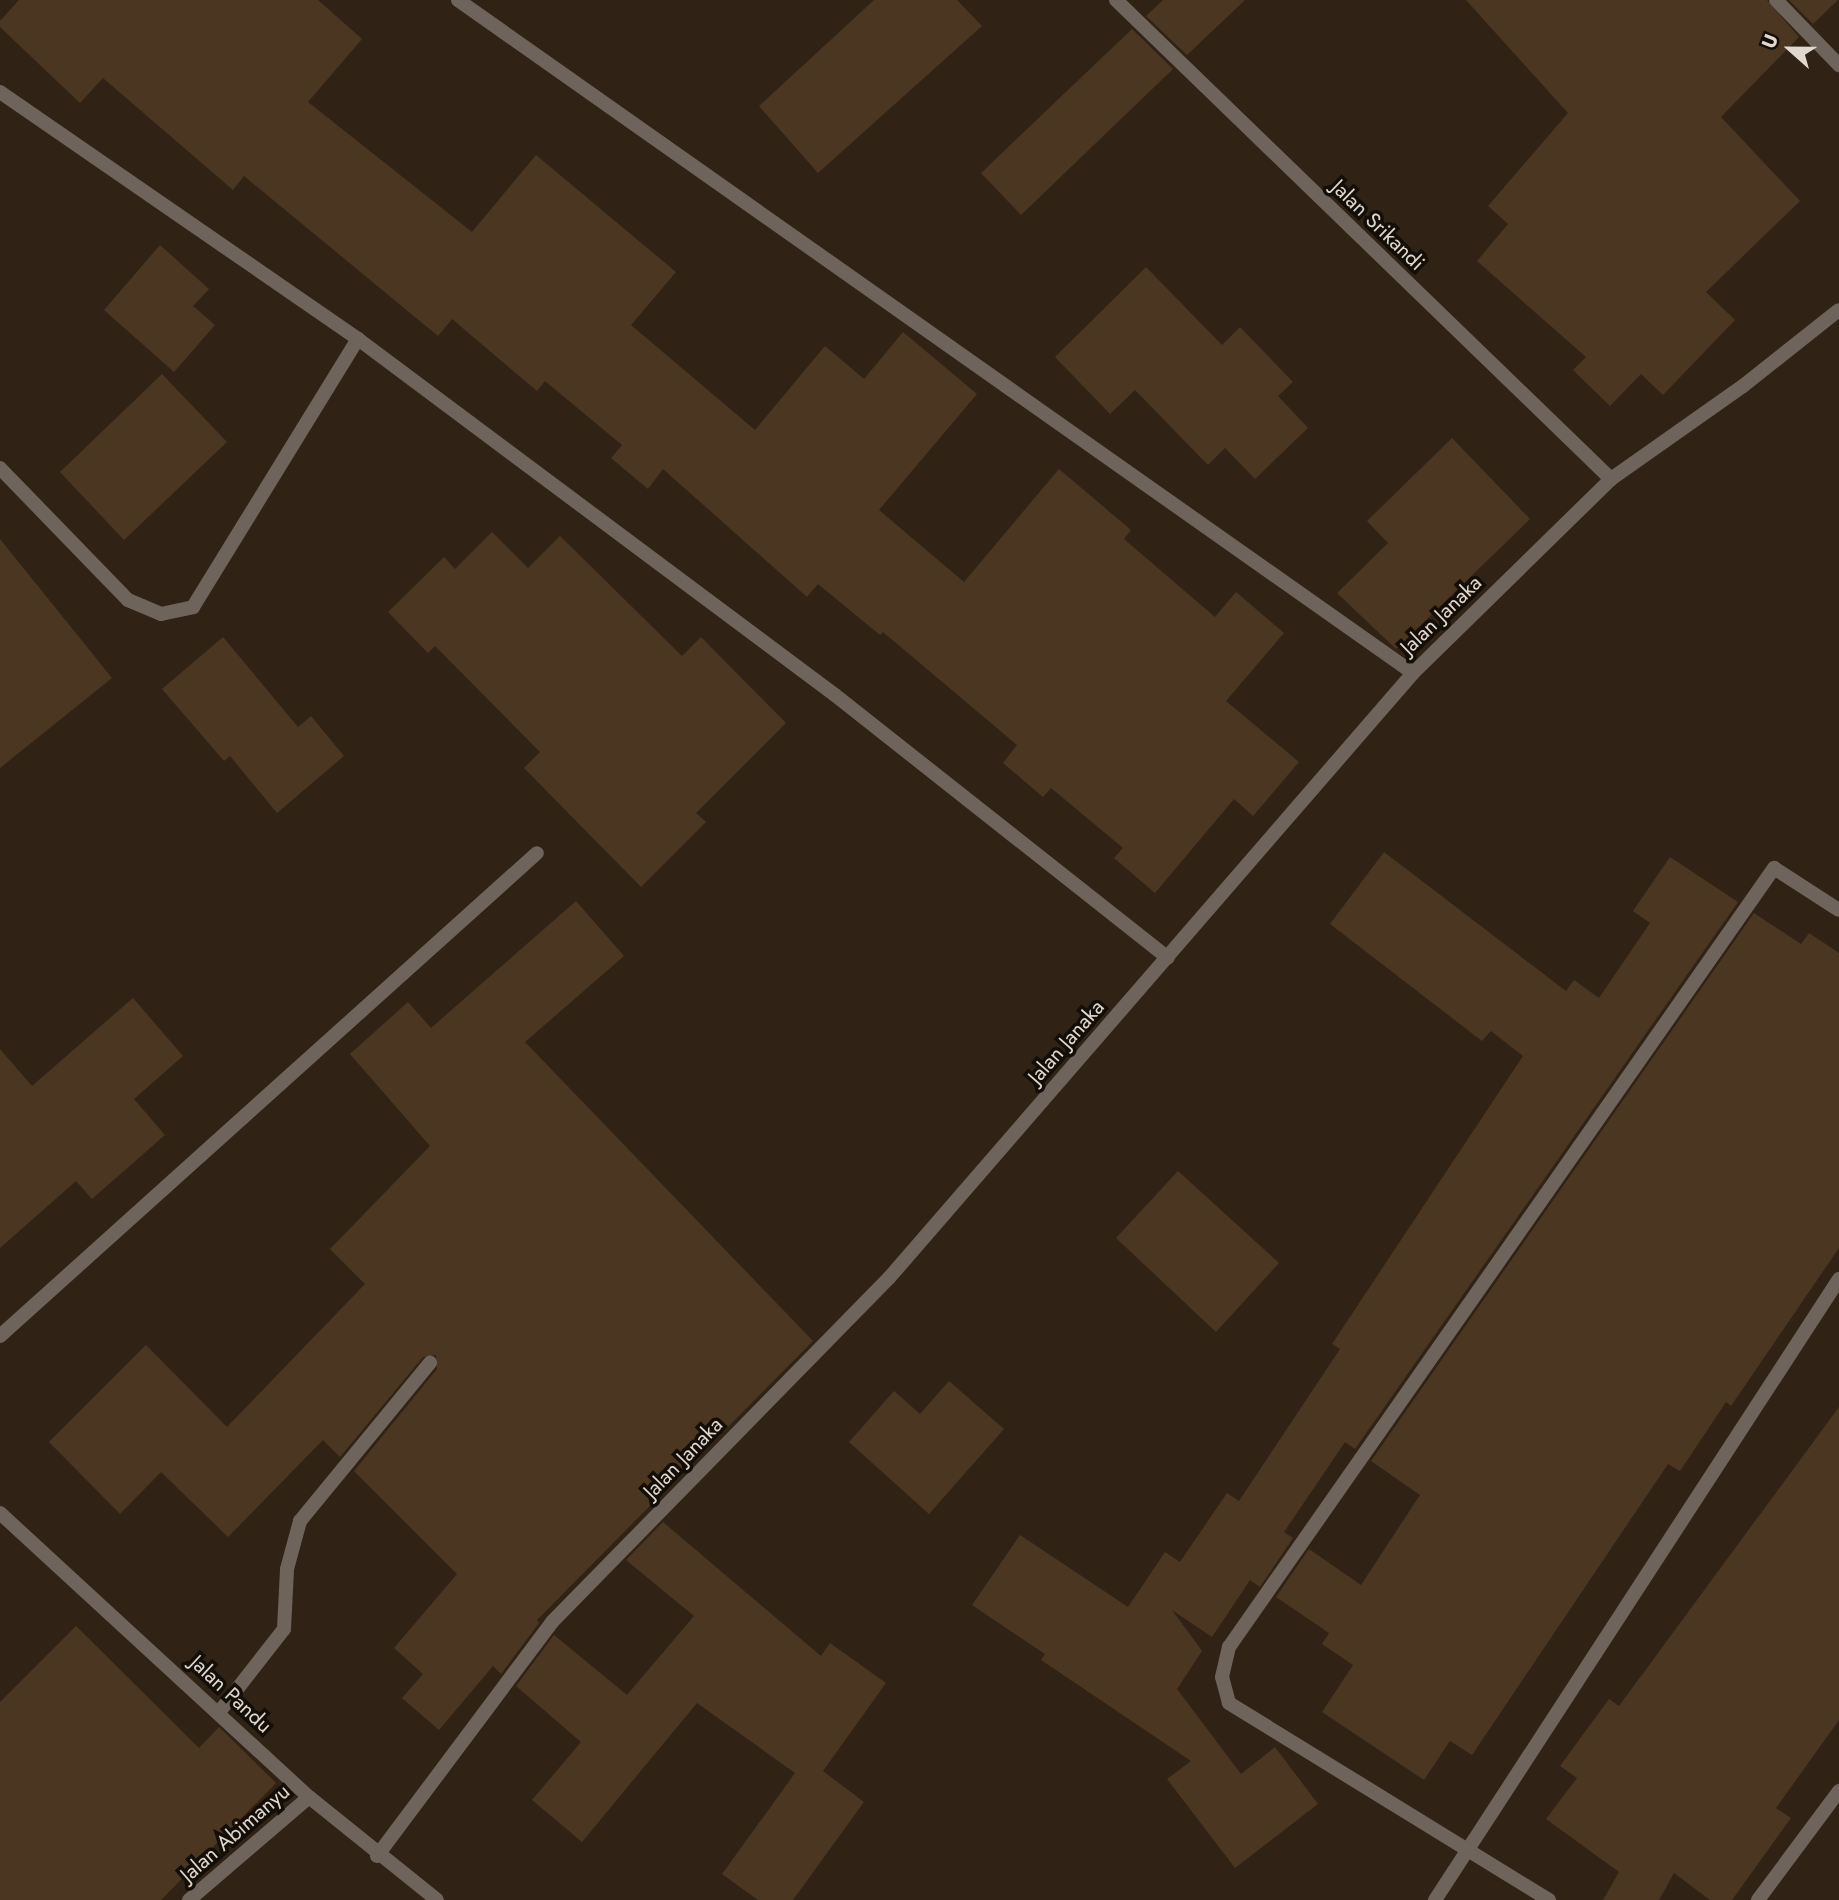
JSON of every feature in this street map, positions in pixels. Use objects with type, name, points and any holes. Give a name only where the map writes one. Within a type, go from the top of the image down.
[{"type":"street","points":[[458,0],[1413,673]]},
{"type":"street","name":"Jalan Srikandi","points":[[1116,0],[1611,480]]},
{"type":"street","points":[[1776,0],[1839,65]]},
{"type":"street","points":[[0,92],[358,339],[835,695],[1168,958]]},
{"type":"street","name":"Jalan Janaka","points":[[377,1856],[552,1622],[889,1278],[1413,673],[1611,480],[1839,310]]},
{"type":"street","points":[[0,468],[128,600],[161,614],[193,607],[358,339]]},
{"type":"street","points":[[0,1336],[537,853]]},
{"type":"street","points":[[1549,1900],[1466,1852],[1229,1703],[1222,1677],[1229,1647],[1774,868],[1839,910]]},
{"type":"street","points":[[1435,1900],[1839,1279]]},
{"type":"street","points":[[220,1711],[284,1629],[287,1569],[300,1521],[430,1363]]},
{"type":"street","name":"Jalan Pandu","points":[[0,1513],[220,1711],[309,1797],[377,1856],[437,1900]]},
{"type":"street","points":[[1758,1900],[1839,1791]]},
{"type":"street","name":"Jalan Abimanyu","points":[[189,1900],[309,1797]]},
{"type":"building","points":[[19,0],[318,0],[362,39],[308,102],[472,232],[536,155],[676,272],[631,325],[755,430],[825,346],[864,379],[903,332],[977,394],[879,510],[964,582],[1059,469],[1131,530],[1124,539],[1215,617],[1236,592],[1284,633],[1226,701],[1299,762],[1253,816],[1234,799],[1155,893],[1114,858],[1123,848],[1051,788],[1043,797],[1003,763],[1017,745],[883,632],[880,635],[818,584],[807,597],[663,469],[648,489],[611,458],[622,445],[545,381],[537,391],[452,319],[438,336],[244,176],[233,190],[103,78],[80,103],[0,27],[0,21]]},
{"type":"building","points":[[874,0],[957,0],[982,26],[818,173],[759,106]]},
{"type":"building","points":[[1163,0],[1245,0],[1187,55],[1146,16]]},
{"type":"building","points":[[1466,0],[1767,0],[1799,37],[1721,117],[1800,201],[1706,292],[1735,320],[1663,395],[1641,374],[1610,406],[1573,370],[1586,357],[1477,261],[1508,224],[1488,206],[1568,113]]},
{"type":"building","points":[[1789,0],[1838,0],[1813,24]]},
{"type":"building","points":[[1132,29],[1173,69],[1021,215],[981,173]]},
{"type":"building","points":[[160,245],[209,289],[193,306],[215,325],[174,372],[104,310]]},
{"type":"building","points":[[1146,267],[1222,345],[1240,327],[1293,382],[1278,396],[1308,428],[1255,479],[1225,448],[1208,465],[1135,390],[1110,414],[1055,357]]},
{"type":"building","points":[[162,374],[227,442],[124,540],[60,472]]},
{"type":"building","points":[[1452,438],[1530,519],[1396,649],[1337,593],[1388,543],[1367,521]]},
{"type":"building","points":[[492,532],[528,568],[560,536],[682,656],[701,637],[786,723],[696,813],[706,822],[641,887],[524,768],[540,752],[435,646],[428,653],[388,612],[444,557],[455,569]]},
{"type":"building","points":[[0,539],[112,678],[0,768]]},
{"type":"building","points":[[223,637],[298,727],[311,716],[344,756],[277,813],[230,756],[224,761],[162,689]]},
{"type":"building","points":[[1384,852],[1566,991],[1574,980],[1599,998],[1650,923],[1633,911],[1670,857],[1738,902],[1355,1449],[1345,1442],[1284,1532],[1293,1538],[1260,1587],[1250,1580],[1212,1637],[1172,1610],[1202,1651],[1177,1689],[1241,1774],[1275,1747],[1318,1804],[1235,1868],[1167,1779],[1191,1761],[1041,1660],[1045,1654],[972,1605],[1020,1535],[1128,1607],[1165,1552],[1180,1562],[1227,1493],[1239,1501],[1340,1349],[1332,1344],[1523,1056],[1491,1031],[1482,1041],[1330,924]]},
{"type":"building","points":[[576,901],[624,956],[525,1042],[813,1341],[537,1620],[539,1623],[501,1674],[493,1666],[439,1730],[402,1698],[423,1674],[394,1648],[457,1574],[354,1471],[437,1369],[436,1355],[423,1357],[340,1457],[323,1440],[228,1537],[161,1472],[120,1514],[49,1442],[146,1345],[227,1427],[365,1284],[330,1249],[430,1146],[350,1054],[408,1002],[431,1028]]},
{"type":"building","points":[[1754,913],[1801,944],[1809,933],[1839,953],[1839,1248],[1731,1406],[1726,1402],[1680,1471],[1668,1464],[1472,1755],[1450,1741],[1424,1780],[1322,1712],[1353,1665],[1322,1644],[1329,1633],[1276,1597],[1309,1549],[1361,1585],[1420,1495],[1371,1461]]},
{"type":"building","points":[[133,998],[183,1056],[134,1099],[165,1135],[92,1199],[76,1181],[0,1248],[0,1049],[32,1086]]},
{"type":"building","points":[[1178,1171],[1279,1263],[1216,1332],[1116,1238]]},
{"type":"building","points":[[949,1381],[1004,1429],[929,1514],[849,1442],[894,1391],[920,1414]]},
{"type":"building","points":[[1839,1407],[1839,1720],[1776,1808],[1791,1818],[1732,1900],[1710,1900],[1674,1873],[1659,1900],[1603,1900],[1619,1872],[1546,1819],[1577,1778],[1560,1766],[1609,1699],[1619,1706]]},
{"type":"building","points":[[663,1522],[821,1656],[830,1643],[886,1683],[823,1771],[864,1802],[793,1900],[758,1900],[722,1874],[795,1773],[697,1703],[582,1842],[532,1800],[581,1742],[516,1686],[554,1635],[627,1695],[694,1616],[626,1560]]},
{"type":"building","points":[[76,1626],[199,1748],[219,1727],[276,1783],[161,1900],[0,1900],[0,1702]]}]
